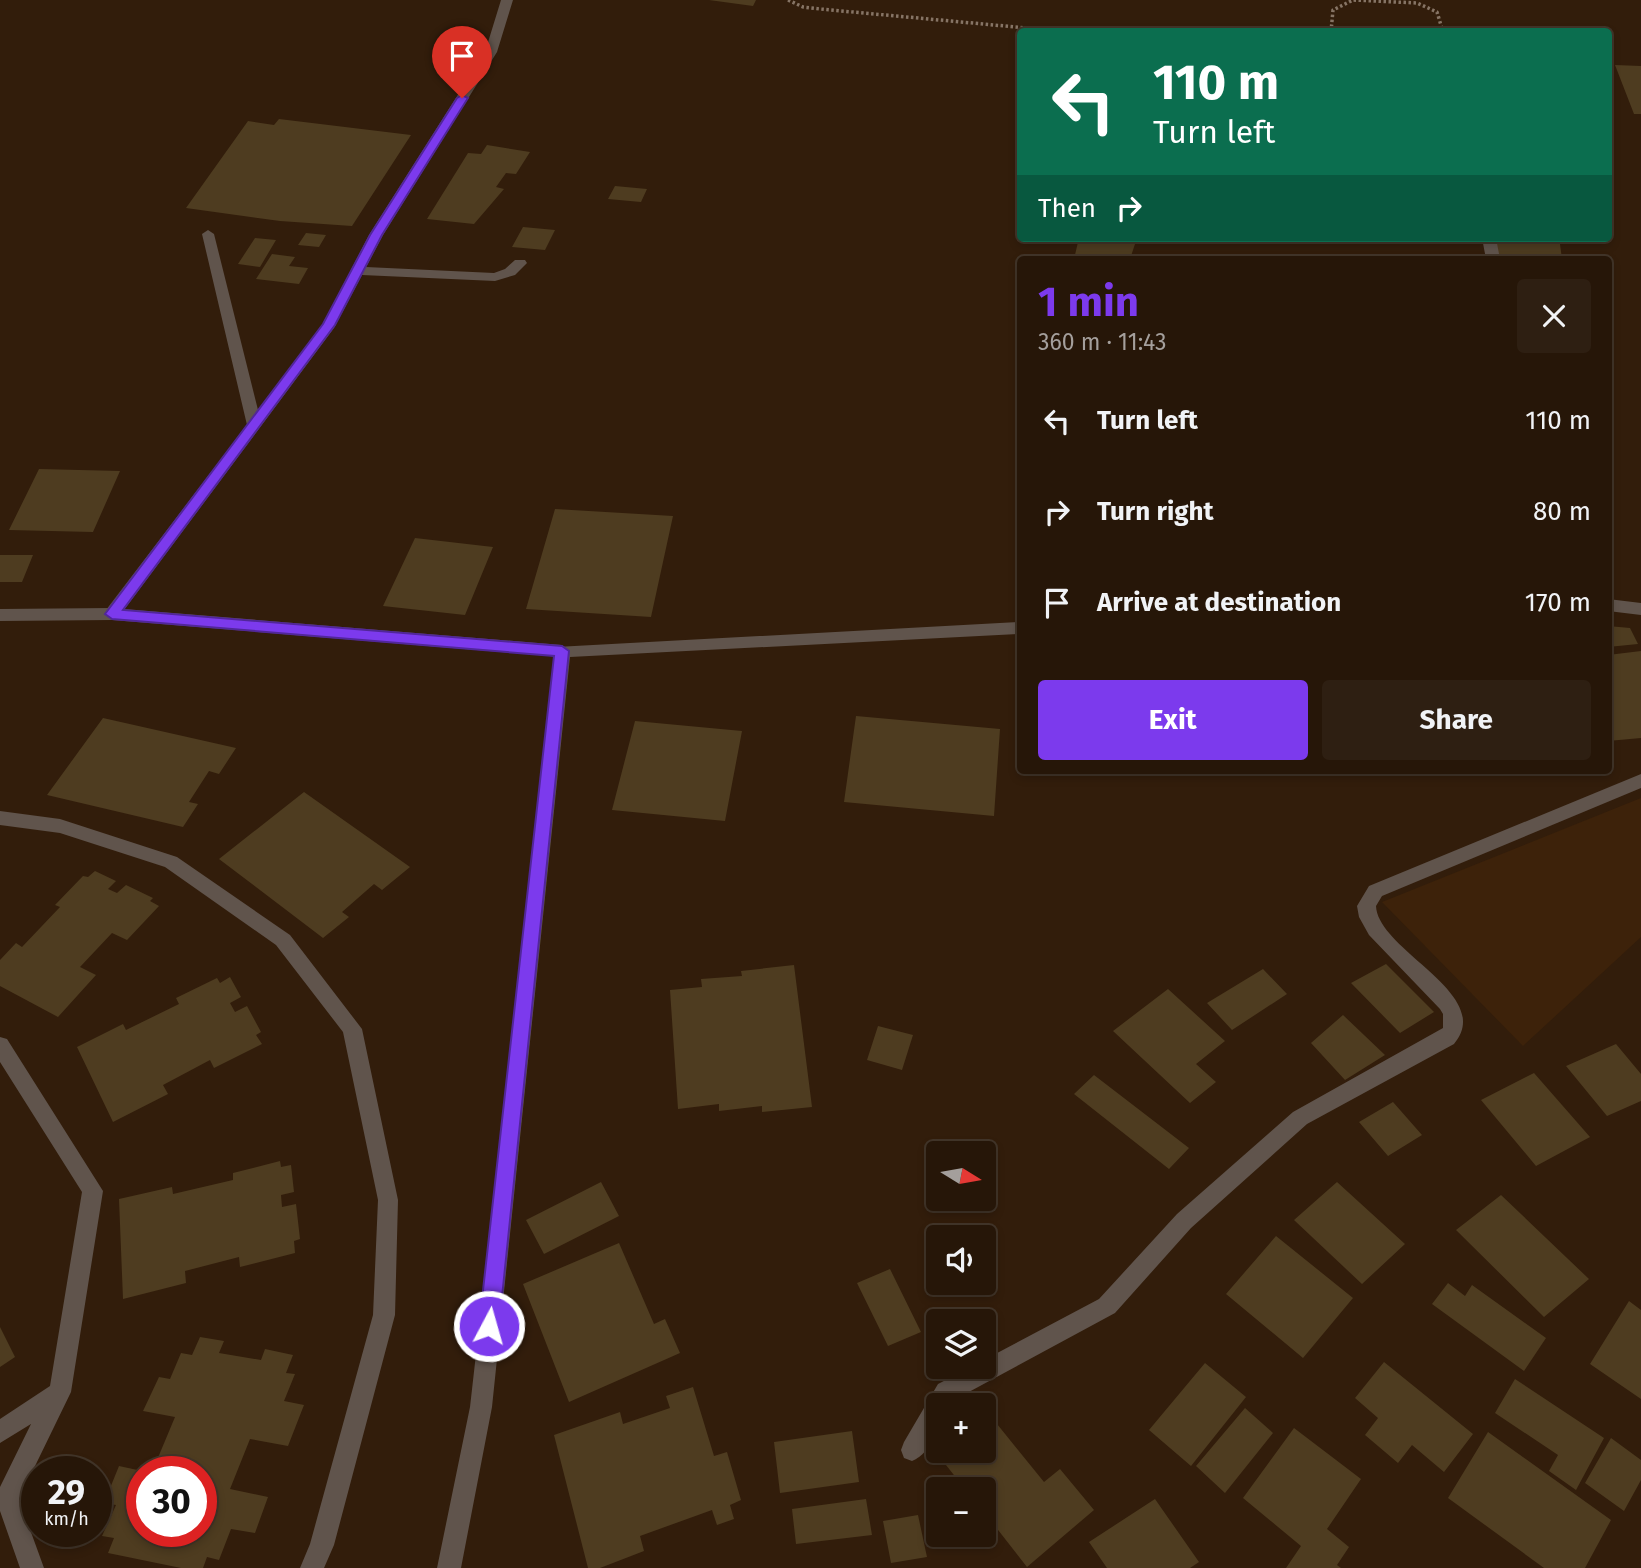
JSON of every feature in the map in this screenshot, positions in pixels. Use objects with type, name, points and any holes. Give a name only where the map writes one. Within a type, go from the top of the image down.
[{"type":"street","points":[[112,614],[329,325],[376,235],[491,52],[506,0]]},
{"type":"street","points":[[208,234],[254,425]]},
{"type":"street","points":[[358,271],[495,277],[510,272],[520,263]]},
{"type":"street","points":[[1612,605],[1641,609]]},
{"type":"street","points":[[0,614],[112,614],[562,651],[1017,628]]},
{"type":"street","points":[[449,1568],[481,1407],[562,651]]},
{"type":"street","points":[[912,1450],[946,1392],[1107,1306],[1184,1222],[1300,1118],[1447,1038],[1453,1031],[1453,1012],[1447,1003],[1367,918],[1365,905],[1370,894],[1382,886],[1641,781]]},
{"type":"street","points":[[0,818],[60,826],[171,862],[283,940],[352,1029],[388,1200],[384,1315],[322,1545],[312,1568]]},
{"type":"street","points":[[0,1045],[93,1191],[60,1392],[7,1498],[32,1568]]},
{"type":"street","points":[[0,1432],[60,1392]]},
{"type":"path","points":[[788,0],[803,7],[820,9],[1027,28]]},
{"type":"path","points":[[1331,28],[1333,10],[1353,1],[1427,6],[1437,12],[1442,28]]},
{"type":"shaded area","points":[[1641,798],[1641,937],[1523,1046],[1382,902]]},
{"type":"building","points":[[709,0],[756,0],[753,6]]},
{"type":"building","points":[[1615,65],[1641,66],[1641,114],[1634,114]]},
{"type":"building","points":[[279,119],[411,135],[352,226],[280,221],[186,208],[248,121],[274,125]]},
{"type":"building","points":[[487,145],[530,152],[516,174],[506,173],[496,187],[504,189],[474,224],[427,219],[468,153],[481,154]]},
{"type":"building","points":[[615,186],[647,189],[641,202],[608,199]]},
{"type":"building","points":[[523,227],[555,230],[545,250],[512,247]]},
{"type":"building","points":[[306,233],[326,235],[319,247],[298,245]]},
{"type":"building","points":[[255,238],[276,240],[260,267],[238,264]]},
{"type":"building","points":[[1078,242],[1136,242],[1131,256],[1075,256]]},
{"type":"building","points":[[1496,242],[1539,242],[1560,244],[1562,256],[1524,256],[1498,254]]},
{"type":"building","points":[[272,254],[295,257],[289,266],[308,268],[299,284],[256,279]]},
{"type":"building","points":[[39,469],[120,471],[93,532],[9,530]]},
{"type":"building","points":[[555,509],[673,516],[651,617],[526,609]]},
{"type":"building","points":[[415,538],[493,547],[465,615],[383,606]]},
{"type":"building","points":[[0,555],[33,555],[22,582],[0,582]]},
{"type":"building","points":[[1612,626],[1630,628],[1638,644],[1612,647]]},
{"type":"building","points":[[1641,651],[1641,738],[1612,741],[1612,655]]},
{"type":"building","points":[[856,716],[1000,729],[994,816],[844,802]]},
{"type":"building","points":[[103,718],[236,748],[219,774],[209,771],[189,802],[198,804],[183,827],[47,795]]},
{"type":"building","points":[[635,721],[742,731],[725,821],[612,810]]},
{"type":"building","points":[[304,792],[410,867],[382,890],[374,884],[342,912],[349,917],[323,938],[219,859]]},
{"type":"building","points":[[95,871],[116,881],[108,889],[117,893],[126,885],[153,898],[150,901],[159,906],[127,940],[112,933],[80,967],[96,975],[58,1017],[0,986],[0,960],[16,943],[22,947],[60,907],[55,905],[83,876],[88,877]]},
{"type":"building","points":[[1386,964],[1434,1012],[1400,1033],[1351,983]]},
{"type":"building","points":[[794,965],[812,1107],[762,1112],[762,1106],[719,1111],[719,1104],[678,1109],[670,990],[702,987],[701,979],[742,976],[741,971]]},
{"type":"building","points":[[1263,969],[1287,994],[1232,1030],[1207,1003]]},
{"type":"building","points":[[230,977],[241,997],[230,1003],[235,1012],[247,1006],[261,1032],[256,1035],[262,1044],[214,1068],[210,1060],[163,1085],[168,1094],[113,1122],[77,1047],[123,1024],[126,1030],[179,1004],[176,998],[217,978],[220,983]]},
{"type":"building","points":[[1168,989],[1225,1041],[1196,1064],[1216,1082],[1190,1103],[1113,1031]]},
{"type":"building","points":[[1343,1015],[1385,1055],[1345,1080],[1311,1043]]},
{"type":"building","points":[[878,1026],[913,1035],[902,1070],[867,1060]]},
{"type":"building","points":[[1616,1044],[1641,1074],[1641,1101],[1607,1116],[1566,1066]]},
{"type":"building","points":[[1534,1073],[1590,1137],[1536,1166],[1481,1100]]},
{"type":"building","points":[[1094,1075],[1189,1148],[1169,1169],[1074,1094]]},
{"type":"building","points":[[1393,1102],[1422,1135],[1388,1156],[1359,1122]]},
{"type":"building","points":[[280,1161],[281,1167],[291,1165],[294,1192],[281,1195],[282,1207],[296,1204],[300,1239],[294,1241],[295,1253],[240,1267],[239,1257],[185,1271],[186,1283],[123,1299],[119,1199],[172,1187],[173,1194],[233,1180],[233,1173]]},
{"type":"building","points":[[601,1182],[619,1216],[544,1254],[526,1220]]},
{"type":"building","points":[[1337,1182],[1405,1244],[1362,1284],[1294,1220]]},
{"type":"building","points":[[1501,1195],[1589,1279],[1544,1317],[1456,1230]]},
{"type":"building","points":[[1276,1236],[1353,1298],[1303,1358],[1226,1294]]},
{"type":"building","points":[[619,1243],[654,1324],[665,1319],[680,1353],[569,1402],[523,1284]]},
{"type":"building","points":[[890,1269],[921,1332],[888,1346],[857,1283]]},
{"type":"building","points":[[1448,1283],[1465,1296],[1472,1285],[1546,1338],[1524,1371],[1432,1304]]},
{"type":"building","points":[[1629,1301],[1641,1310],[1641,1399],[1590,1364]]},
{"type":"building","points":[[0,1327],[15,1357],[0,1367]]},
{"type":"building","points":[[200,1337],[224,1341],[219,1353],[261,1360],[265,1349],[293,1355],[286,1373],[295,1374],[284,1401],[304,1405],[288,1446],[250,1439],[230,1489],[268,1497],[255,1533],[231,1529],[219,1560],[207,1557],[203,1568],[181,1568],[108,1553],[114,1538],[112,1514],[116,1505],[112,1504],[112,1483],[119,1466],[126,1468],[126,1547],[217,1547],[217,1456],[159,1456],[175,1417],[143,1411],[159,1377],[170,1379],[181,1353],[192,1355]]},
{"type":"building","points":[[1384,1362],[1473,1434],[1444,1472],[1412,1445],[1398,1463],[1365,1435],[1378,1418],[1355,1398]]},
{"type":"building","points":[[1205,1363],[1246,1397],[1191,1466],[1149,1430]]},
{"type":"building","points":[[1515,1379],[1604,1438],[1576,1490],[1549,1471],[1558,1455],[1495,1413]]},
{"type":"building","points":[[693,1387],[714,1456],[727,1452],[741,1500],[730,1505],[734,1519],[717,1525],[712,1510],[640,1536],[644,1551],[600,1568],[588,1568],[554,1435],[620,1412],[623,1424],[670,1408],[666,1396]]},
{"type":"building","points":[[1245,1408],[1273,1433],[1225,1493],[1196,1466]]},
{"type":"building","points":[[996,1423],[1044,1482],[1060,1469],[1094,1510],[1027,1567],[996,1527],[996,1477],[955,1477],[944,1463],[996,1463]]},
{"type":"building","points":[[1294,1428],[1361,1479],[1327,1529],[1349,1547],[1337,1565],[1341,1568],[1286,1568],[1301,1546],[1243,1498]]},
{"type":"building","points":[[852,1431],[859,1482],[780,1493],[774,1442]]},
{"type":"building","points":[[1488,1432],[1611,1520],[1585,1568],[1544,1568],[1448,1498]]},
{"type":"building","points":[[1611,1438],[1641,1460],[1641,1480],[1624,1511],[1585,1483]]},
{"type":"building","points":[[866,1499],[872,1535],[796,1544],[792,1509]]},
{"type":"building","points":[[1155,1499],[1199,1562],[1190,1568],[1107,1568],[1089,1542]]},
{"type":"building","points":[[918,1515],[927,1557],[891,1563],[883,1521]]},
{"type":"route","points":[[462,98],[376,235],[329,325],[112,614],[562,651],[489,1326]]}]
